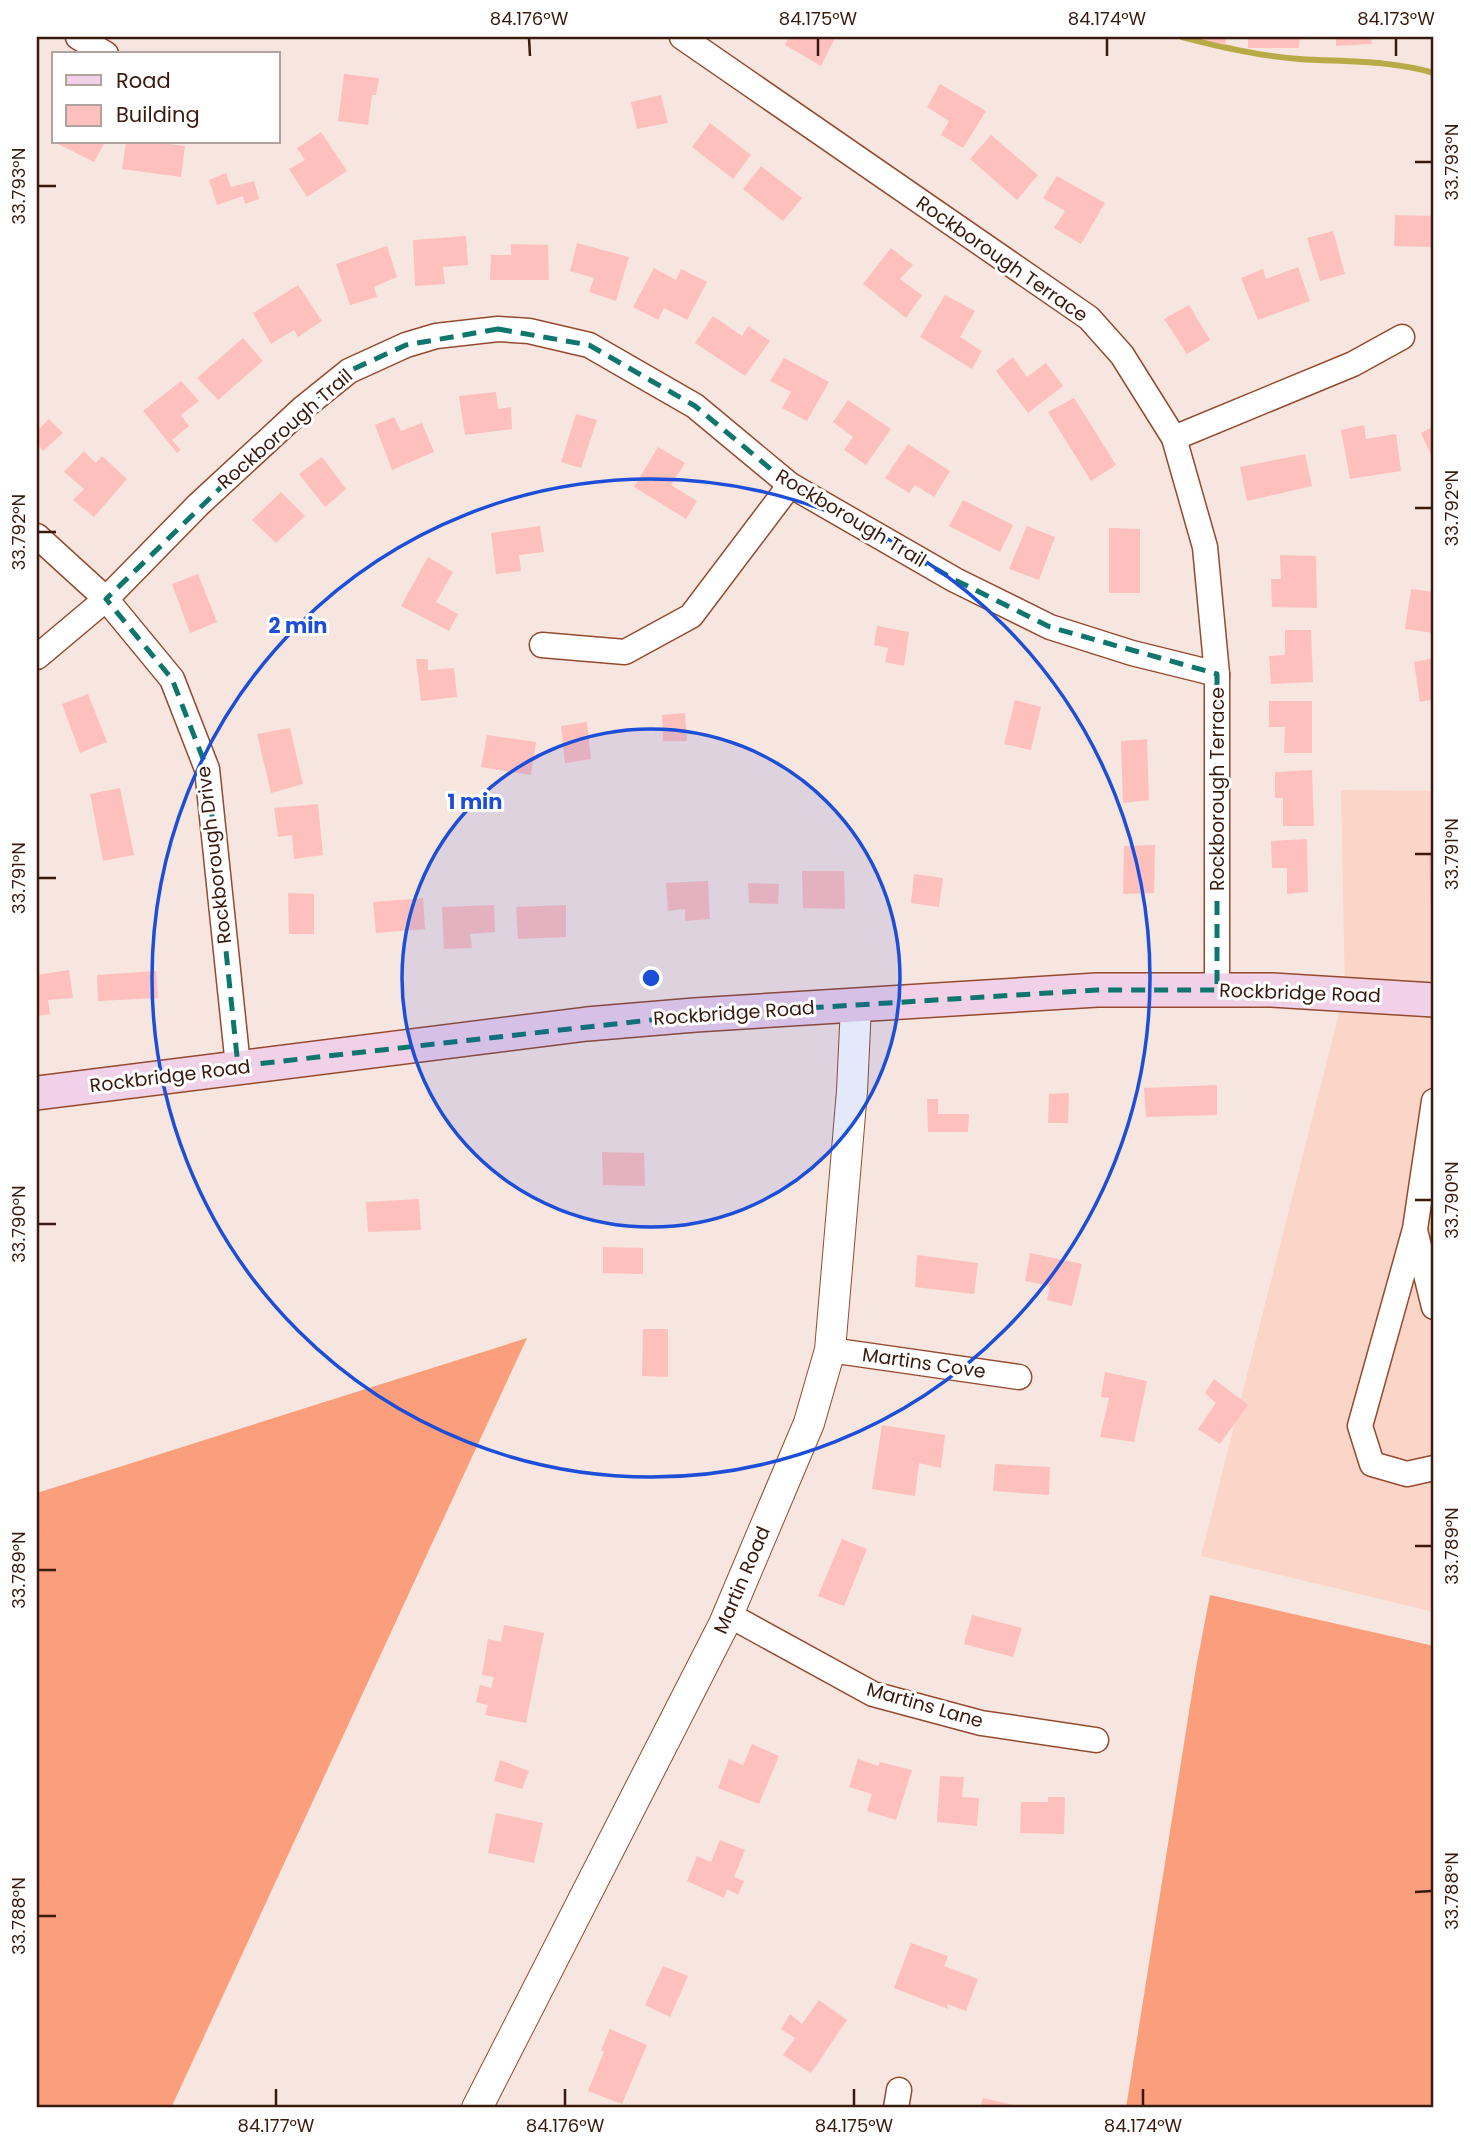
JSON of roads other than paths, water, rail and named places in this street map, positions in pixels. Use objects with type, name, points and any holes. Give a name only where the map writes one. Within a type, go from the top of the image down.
[{"type":"main road","name":"Rockbridge Road","points":[[37,1093],[587,1024],[695,1014],[1097,990],[1285,990],[1434,1000]]},
{"type":"street","points":[[78,37],[103,52]]},
{"type":"street","name":"Rockborough Terrace","points":[[682,37],[1089,318],[1122,355],[1174,438],[1205,547],[1217,674],[1217,990]]},
{"type":"street","name":"Rockborough Trail","points":[[37,657],[106,599],[198,505],[303,408],[340,379],[377,356],[436,336],[467,331],[529,331],[589,345],[695,406],[790,485],[955,580],[1050,627],[1132,653],[1217,674]]},
{"type":"street","points":[[1174,438],[1353,364],[1402,337]]},
{"type":"street","points":[[542,645],[625,652],[691,616],[790,485]]},
{"type":"street","name":"Rockborough Drive","points":[[37,536],[106,599],[172,679],[207,769],[238,1066]]},
{"type":"street","name":"Martin Road","points":[[477,2108],[729,1615],[808,1423],[830,1350],[852,1091],[856,1006]]},
{"type":"street","points":[[1434,1101],[1415,1228],[1360,1426],[1372,1464],[1407,1474],[1434,1468]]},
{"type":"street","points":[[1415,1228],[1434,1307]]},
{"type":"street","name":"Martins Cove","points":[[830,1350],[1018,1377]]},
{"type":"street","name":"Martins Lane","points":[[729,1615],[873,1694],[981,1723],[1096,1740]]},
{"type":"waterway","points":[[1182,37],[1269,56],[1384,64],[1434,73]]}]
